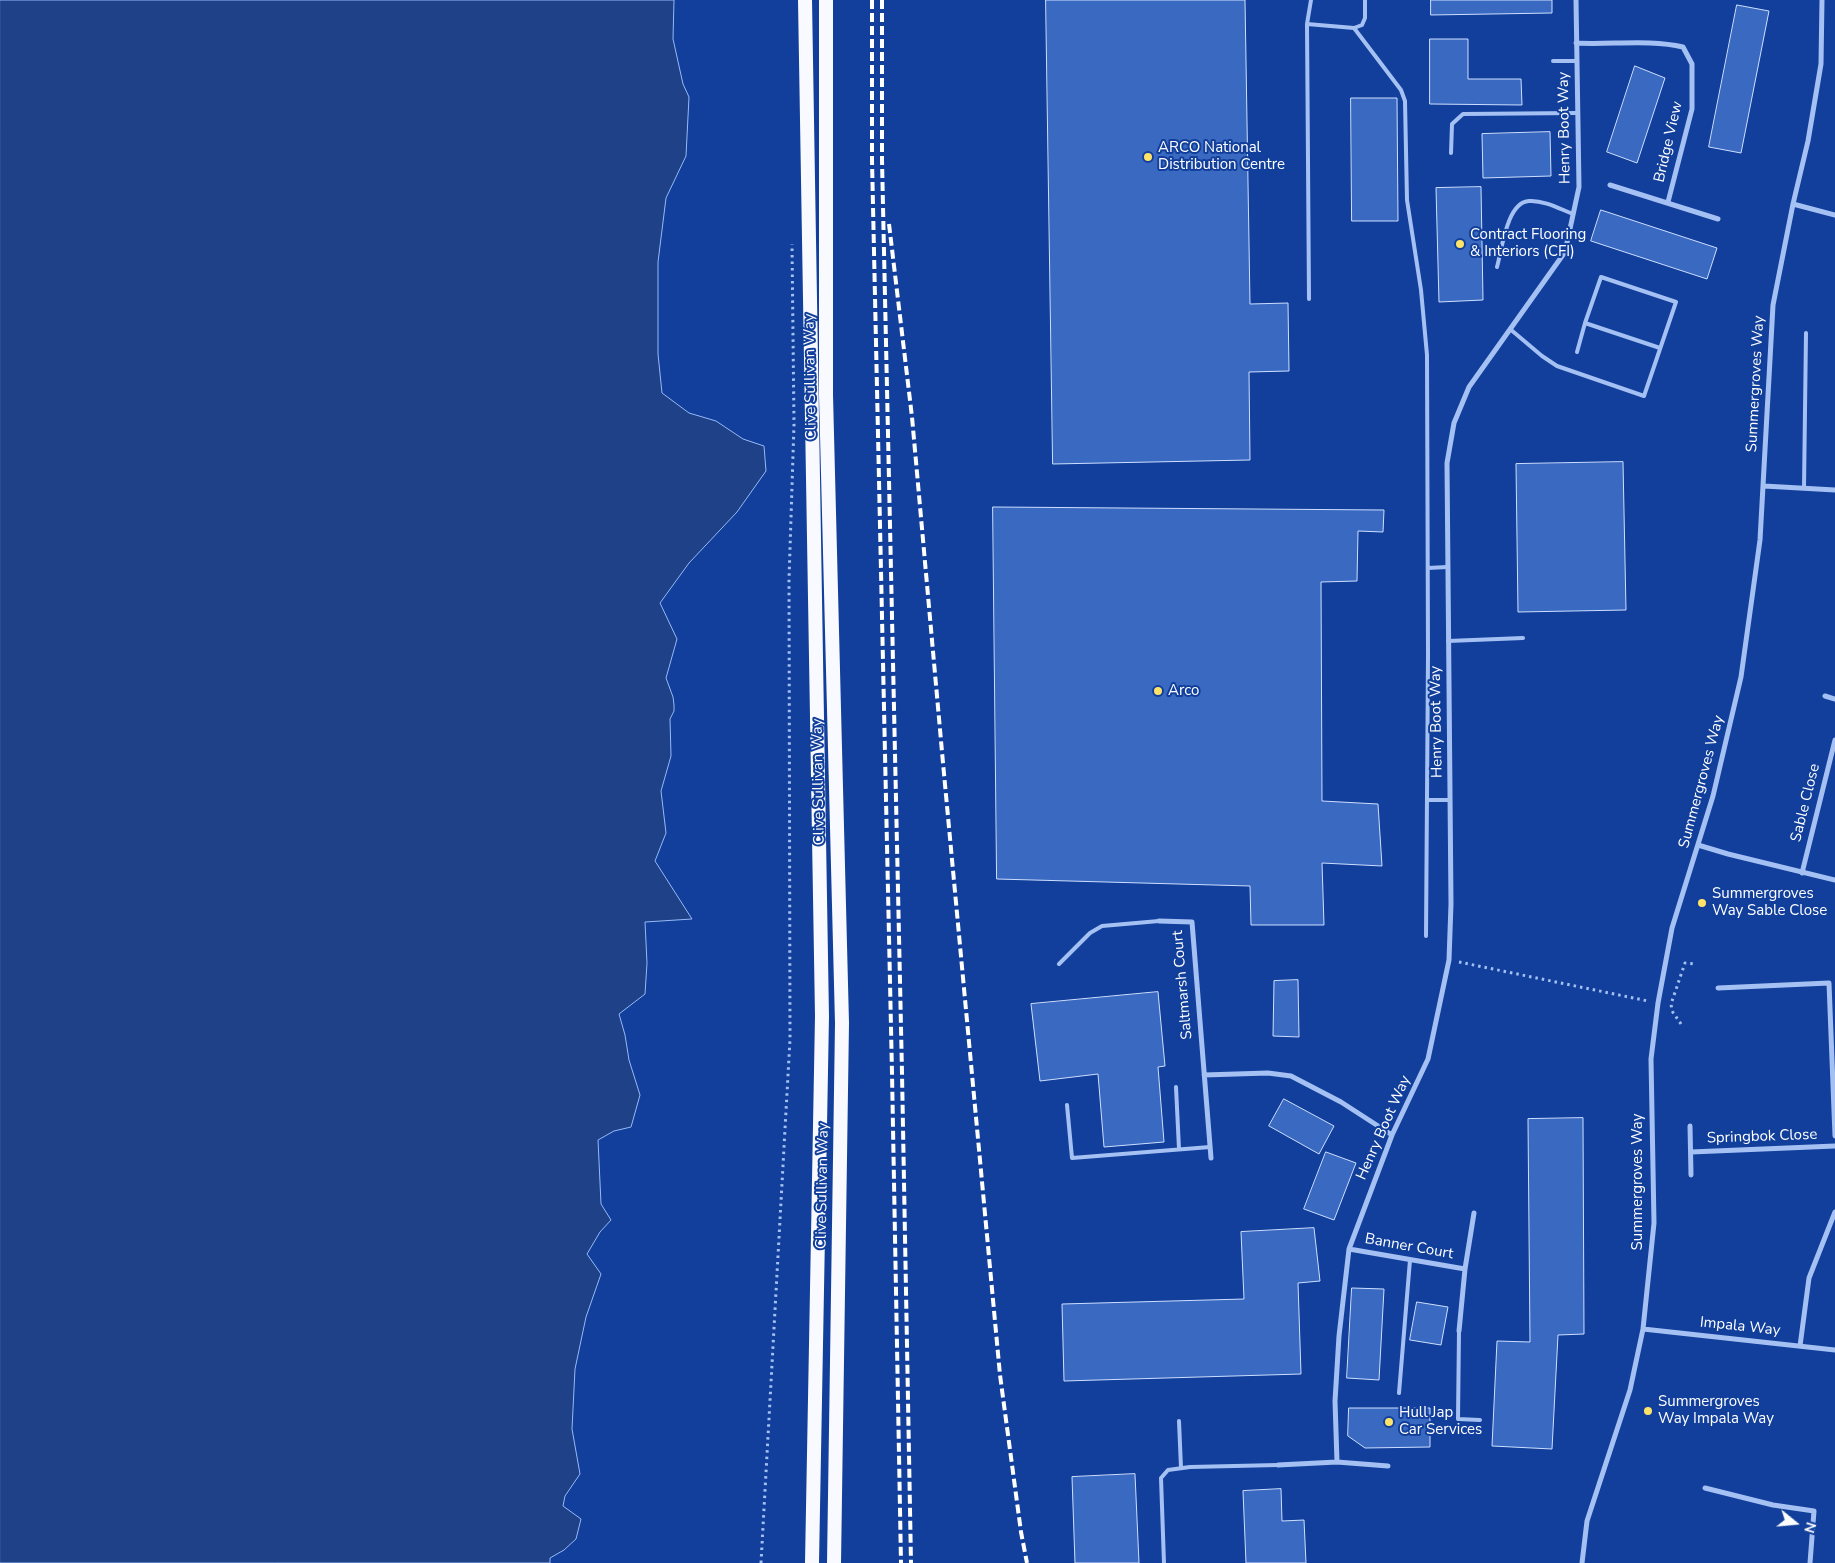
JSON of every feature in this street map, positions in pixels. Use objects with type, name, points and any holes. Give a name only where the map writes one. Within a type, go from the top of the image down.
[{"type":"highway","name":"Clive Sullivan Way","points":[[805,0],[822,1016],[812,1563]]},
{"type":"highway","name":"Clive Sullivan Way","points":[[826,0],[826,395],[842,1023],[834,1563]]},
{"type":"street","name":"Henry Boot Way","points":[[1336,1462],[1339,1336],[1349,1249],[1392,1135],[1428,1059],[1449,960],[1451,904],[1447,463],[1454,424],[1469,387],[1565,252],[1579,187],[1576,0]]},
{"type":"street","name":"Summergroves Way","points":[[1582,1563],[1587,1521],[1630,1390],[1643,1329],[1654,1223],[1651,1059],[1658,1003],[1672,928],[1713,796],[1741,677],[1760,540],[1773,305],[1792,204],[1808,141],[1821,64],[1822,0]]},
{"type":"street","name":"Bridge View","points":[[1576,43],[1665,43],[1683,47],[1692,64],[1692,109],[1668,202]]},
{"type":"street","name":"Bridge View","points":[[1610,185],[1718,219]]},
{"type":"street","points":[[1792,204],[1835,215]]},
{"type":"street","points":[[1764,486],[1835,490]]},
{"type":"street","points":[[1825,696],[1835,699]]},
{"type":"street","name":"Sable Close","points":[[1802,873],[1835,740]]},
{"type":"street","points":[[1698,845],[1835,880]]},
{"type":"street","name":"Saltmarsh Court","points":[[1159,921],[1192,922],[1211,1158]]},
{"type":"street","name":"Springbok Close","points":[[1718,988],[1828,983],[1833,1042],[1835,1136]]},
{"type":"street","points":[[1204,1075],[1268,1072],[1291,1076],[1341,1102],[1392,1135]]},
{"type":"street","name":"Springbok Close","points":[[1690,1126],[1691,1175]]},
{"type":"street","name":"Springbok Close","points":[[1690,1152],[1835,1146]]},
{"type":"street","points":[[1800,1346],[1809,1278],[1835,1212]]},
{"type":"street","name":"Banner Court","points":[[1459,1331],[1474,1213]]},
{"type":"street","name":"Banner Court","points":[[1349,1249],[1466,1269]]},
{"type":"street","name":"Impala Way","points":[[1643,1329],[1835,1350]]},
{"type":"street","points":[[1278,1465],[1336,1462],[1388,1466]]},
{"type":"street","points":[[1705,1488],[1773,1505],[1814,1511],[1810,1563]]},
{"type":"lane","points":[[1308,299],[1308,24],[1311,0]]},
{"type":"lane","points":[[1308,24],[1354,28],[1362,26],[1365,18],[1365,0]]},
{"type":"lane","points":[[1354,28],[1401,90],[1405,101],[1407,200],[1421,290],[1426,355],[1428,568],[1426,936]]},
{"type":"lane","points":[[1553,61],[1576,61]]},
{"type":"lane","points":[[1451,153],[1452,124],[1463,114],[1577,113]]},
{"type":"lane","points":[[1498,267],[1509,223],[1513,211],[1519,203],[1528,201],[1539,202],[1573,214]]},
{"type":"lane","points":[[1510,329],[1557,366],[1644,396],[1676,302],[1601,277],[1577,352]]},
{"type":"lane","points":[[1586,324],[1660,348]]},
{"type":"lane","points":[[1804,488],[1806,333]]},
{"type":"lane","points":[[1428,568],[1447,567]]},
{"type":"lane","points":[[1448,641],[1523,638]]},
{"type":"lane","points":[[1427,800],[1450,800]]},
{"type":"lane","points":[[1059,964],[1090,933],[1102,926],[1159,921]]},
{"type":"lane","points":[[1176,1087],[1180,1150]]},
{"type":"lane","points":[[1067,1106],[1072,1158],[1210,1147]]},
{"type":"lane","points":[[1399,1393],[1410,1260]]},
{"type":"lane","points":[[1459,1331],[1458,1419],[1480,1420]]},
{"type":"lane","points":[[1179,1421],[1181,1468]]},
{"type":"lane","points":[[1164,1563],[1161,1478],[1168,1470],[1278,1465]]},
{"type":"path","points":[[761,1563],[790,1039],[789,580],[794,424],[792,236]]},
{"type":"path","points":[[1449,960],[1658,1003],[1671,1004]]},
{"type":"path","points":[[1681,1024],[1672,1011],[1671,1004],[1685,964],[1694,964]]},
{"type":"water","points":[[0,0],[674,0],[673,39],[683,84],[689,97],[686,156],[666,198],[658,262],[658,354],[662,393],[689,413],[716,421],[743,439],[764,446],[766,471],[737,512],[689,563],[660,603],[677,639],[666,678],[673,697],[674,711],[670,719],[671,756],[661,791],[666,833],[655,861],[692,919],[645,922],[647,963],[645,994],[619,1014],[629,1060],[640,1095],[631,1127],[614,1131],[598,1140],[601,1204],[611,1220],[600,1232],[587,1254],[601,1274],[586,1317],[575,1369],[572,1429],[580,1474],[565,1496],[563,1506],[581,1519],[576,1539],[564,1550],[550,1558],[550,1563],[0,1563]]},
{"type":"building","name":"ARCO National Distribution Centre","points":[[1046,0],[1245,0],[1250,304],[1288,303],[1289,371],[1249,372],[1250,460],[1053,464]]},
{"type":"building","points":[[1431,0],[1552,0],[1552,13],[1431,15]]},
{"type":"building","points":[[1737,5],[1769,11],[1741,153],[1709,147]]},
{"type":"building","points":[[1430,39],[1468,39],[1468,79],[1521,79],[1522,105],[1430,104]]},
{"type":"building","points":[[1635,66],[1665,78],[1637,163],[1607,152]]},
{"type":"building","points":[[1351,98],[1397,98],[1398,221],[1352,221]]},
{"type":"building","points":[[1550,132],[1551,176],[1483,178],[1482,134]]},
{"type":"building","name":"Contract Flooring & Interiors (CFI)","points":[[1481,187],[1483,300],[1439,302],[1436,188]]},
{"type":"building","points":[[1601,210],[1717,248],[1707,279],[1591,241]]},
{"type":"building","points":[[1623,462],[1626,610],[1518,612],[1516,464]]},
{"type":"building","name":"Arco","points":[[993,507],[1384,510],[1383,532],[1358,531],[1357,581],[1321,582],[1322,801],[1378,804],[1382,866],[1322,863],[1324,925],[1251,925],[1250,886],[997,879]]},
{"type":"building","points":[[1298,980],[1299,1037],[1273,1036],[1274,981]]},
{"type":"building","points":[[1158,992],[1165,1066],[1158,1067],[1164,1142],[1104,1147],[1098,1074],[1040,1081],[1031,1004]]},
{"type":"building","points":[[1284,1099],[1334,1126],[1319,1154],[1269,1126]]},
{"type":"building","points":[[1583,1118],[1584,1334],[1558,1335],[1552,1449],[1492,1446],[1497,1341],[1530,1342],[1528,1119]]},
{"type":"building","points":[[1326,1152],[1356,1163],[1334,1220],[1304,1209]]},
{"type":"building","points":[[1314,1228],[1320,1281],[1298,1283],[1301,1374],[1064,1381],[1062,1304],[1244,1299],[1241,1232]]},
{"type":"building","points":[[1352,1288],[1384,1289],[1379,1380],[1347,1378]]},
{"type":"building","points":[[1417,1302],[1448,1307],[1441,1345],[1410,1340]]},
{"type":"building","name":"Hull Jap Car Services","points":[[1349,1408],[1430,1408],[1430,1447],[1365,1448],[1348,1436]]},
{"type":"building","points":[[1135,1474],[1139,1563],[1075,1563],[1072,1477]]},
{"type":"building","points":[[1281,1489],[1282,1521],[1304,1520],[1306,1563],[1246,1563],[1243,1491]]},
{"type":"railway","points":[[872,0],[872,160],[901,1563]]},
{"type":"railway","points":[[882,0],[882,160],[911,1563]]},
{"type":"railway","points":[[889,224],[912,417],[1000,1375],[1021,1532],[1027,1563]]},
{"type":"place","name":"ARCO National Distribution Centre","points":[[1148,157]]},
{"type":"place","name":"Contract Flooring & Interiors (CFI)","points":[[1460,244]]},
{"type":"place","name":"Arco","points":[[1158,691]]},
{"type":"place","name":"Summergroves Way Sable Close","points":[[1702,903]]},
{"type":"place","name":"Summergroves Way Impala Way","points":[[1648,1411]]},
{"type":"place","name":"Hull Jap Car Services","points":[[1389,1422]]}]
